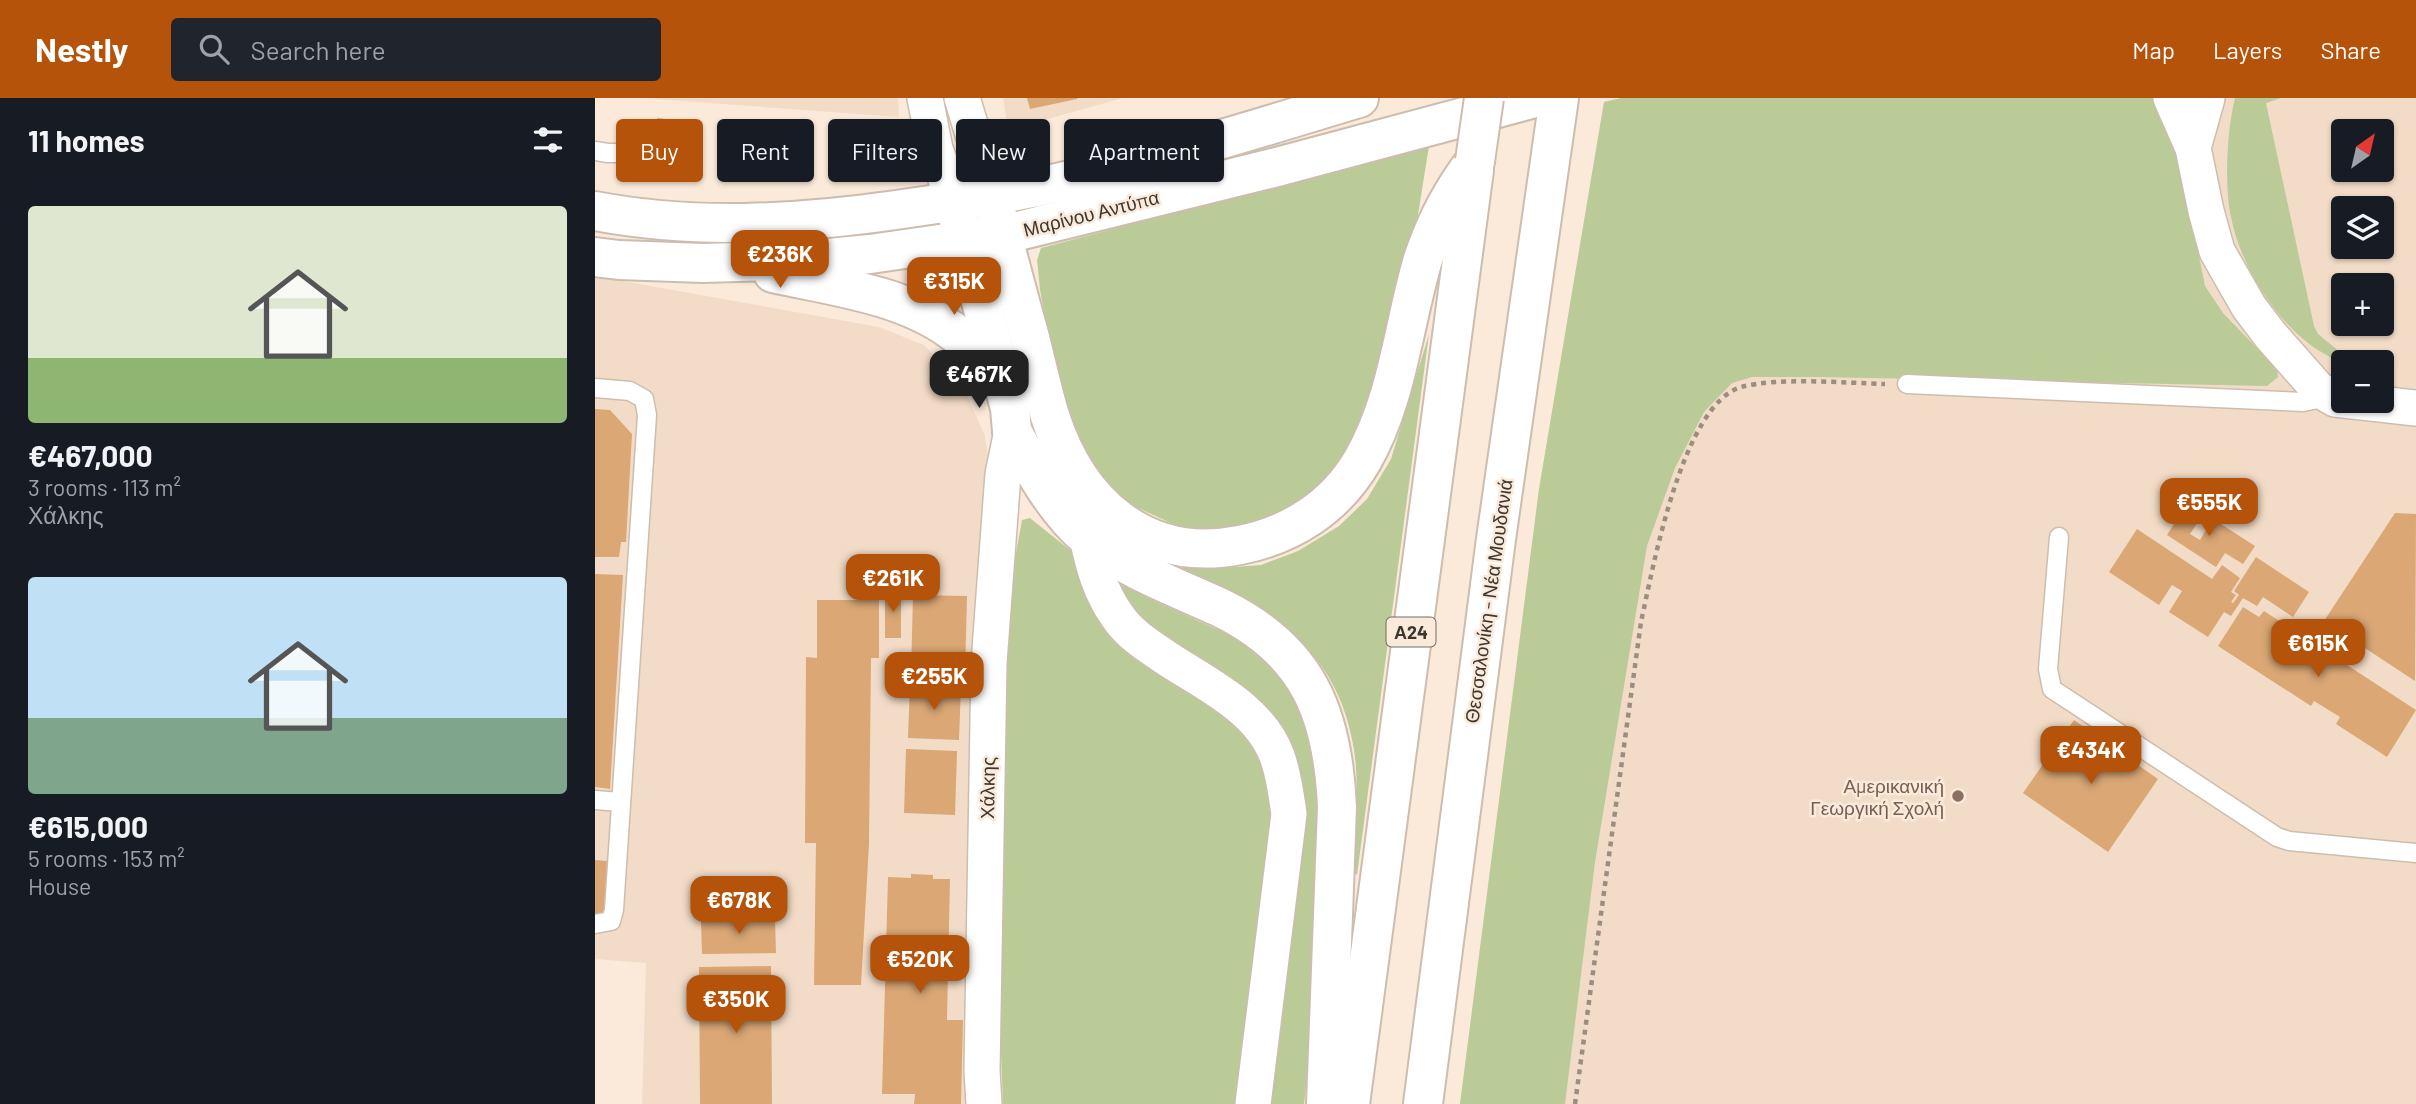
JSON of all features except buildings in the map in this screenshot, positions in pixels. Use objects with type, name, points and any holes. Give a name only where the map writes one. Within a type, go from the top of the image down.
[{"type":"main road","name":"Μαρίνου Αντύπα","points":[[595,211],[670,221],[757,222],[837,218],[954,201],[1043,186],[1169,154],[1359,98]]},
{"type":"main road","name":"Α24","points":[[1350,1104],[1484,98]]},
{"type":"main road","name":"Μαρίνου Αντύπα","points":[[595,257],[726,262],[820,258],[1002,235],[1273,169],[1535,98]]},
{"type":"main road","name":"Θεσσαλονίκη - Νέα Μουδανιά","points":[[1423,1104],[1496,539],[1559,98]]},
{"type":"main road","points":[[992,195],[1051,417],[1076,473],[1098,502],[1142,536],[1164,544],[1224,548],[1276,535],[1312,517],[1331,502],[1362,462],[1375,437],[1392,388],[1423,259],[1443,208],[1475,161]]},
{"type":"main road","points":[[954,201],[1010,408],[1012,431],[1037,477],[1061,510],[1087,537],[1114,557],[1149,577],[1238,617],[1279,647],[1297,666],[1322,712],[1336,769],[1337,807],[1327,1104]]},
{"type":"main road","points":[[726,262],[866,295],[924,315],[949,328],[969,344],[1002,378]]},
{"type":"street","points":[[925,98],[935,149],[954,201]]},
{"type":"street","points":[[962,98],[992,195]]},
{"type":"street","points":[[2171,98],[2193,148],[2217,251],[2249,307],[2271,336],[2325,394],[2345,401],[2416,408]]},
{"type":"street","points":[[2193,148],[2207,98]]},
{"type":"street","name":"Χάλκης","points":[[984,1104],[982,1071],[989,663],[1003,474],[1012,431]]},
{"type":"street","points":[[1087,537],[1098,583],[1118,618],[1149,646],[1239,706],[1262,729],[1276,754],[1282,773],[1289,814],[1253,1104]]},
{"type":"lane","points":[[595,151],[616,153]]},
{"type":"lane","points":[[1907,384],[2303,402],[2313,401],[2325,394]]},
{"type":"lane","points":[[595,388],[638,394],[646,405],[613,917],[606,923],[595,924]]},
{"type":"lane","points":[[2059,537],[2048,669],[2052,689],[2277,836],[2289,841],[2416,853]]},
{"type":"lane","points":[[595,800],[620,802]]},
{"type":"path","points":[[1574,1104],[1640,622],[1682,464],[1693,439],[1720,400],[1730,391],[1742,387],[1789,383],[1907,384]]},
{"type":"shaded area","points":[[641,98],[898,98],[899,117]]},
{"type":"shaded area","points":[[1003,98],[1123,98],[1048,119],[1006,119]]},
{"type":"shaded area","name":"Αμερικανική Γεωργική Σχολή","points":[[1621,98],[2416,98],[2416,1104],[1460,1104],[1539,489],[1604,102]]},
{"type":"shaded area","points":[[595,276],[879,327],[924,345],[963,386],[985,436],[993,492],[972,1104],[642,1104],[646,963],[595,959]]},
{"type":"green space","points":[[1621,98],[2160,98],[2177,146],[2205,286],[2223,313],[2277,369],[2278,377],[2267,386],[1820,377],[1752,377],[1732,383],[1704,412],[1675,468],[1647,546],[1595,862],[1565,1104],[1460,1104],[1539,489],[1604,102]]},
{"type":"green space","points":[[2235,98],[2281,98],[2266,103],[2314,326],[2318,334],[2337,350],[2331,350],[2331,357],[2318,350],[2283,320],[2244,259],[2236,238],[2229,204],[2228,141]]},
{"type":"green space","points":[[1429,146],[1406,290],[1350,456],[1314,495],[1275,514],[1236,526],[1186,530],[1136,507],[1106,485],[1077,435],[1055,372],[1040,290],[1037,260],[1041,248]]},
{"type":"green space","points":[[1429,334],[1357,875],[1354,873],[1357,796],[1354,750],[1343,707],[1325,672],[1302,643],[1243,600],[1134,550],[1179,563],[1221,568],[1261,565],[1298,551],[1339,526],[1367,499],[1391,459]]},
{"type":"green space","points":[[1030,518],[1076,555],[1250,742],[1268,770],[1277,797],[1243,1104],[1003,1104],[997,955],[1005,614],[1022,520]]},
{"type":"green space","points":[[1103,574],[1150,599],[1236,638],[1290,680],[1314,727],[1324,797],[1321,965],[1304,1104],[1264,1104],[1282,749],[1157,638]]},
{"type":"place","name":"Αμερικανική Γεωργική Σχολή","points":[[1958,796]]}]
